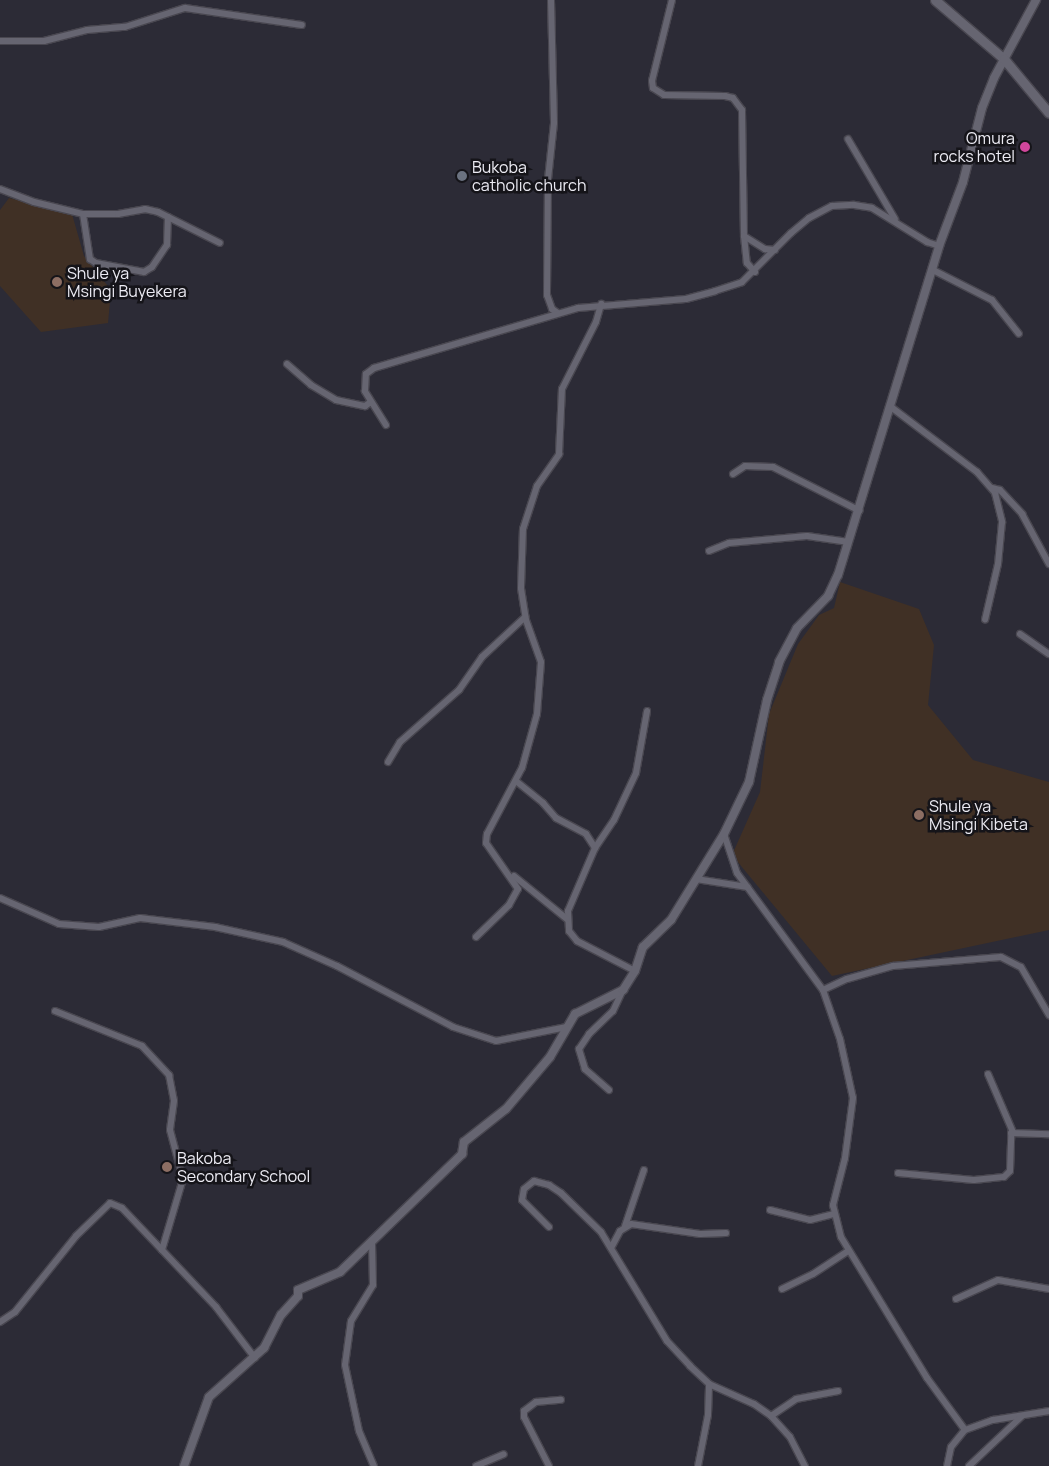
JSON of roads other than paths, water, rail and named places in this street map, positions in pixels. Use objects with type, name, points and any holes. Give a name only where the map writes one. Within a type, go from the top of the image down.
[{"type":"main road","points":[[935,0],[1004,59],[1049,113]]},
{"type":"street","points":[[551,0],[554,124],[548,179],[547,295],[552,309],[558,313]]},
{"type":"street","points":[[672,0],[652,81],[653,88],[664,95],[725,96],[739,105],[743,120],[744,236],[747,263],[755,272]]},
{"type":"street","points":[[609,1090],[585,1069],[579,1049],[589,1034],[613,1011],[635,971],[643,947],[671,920],[724,834],[749,782],[766,700],[779,662],[797,628],[828,596],[860,511],[939,246],[963,182],[982,108],[1004,59],[1036,0]]},
{"type":"street","points":[[0,41],[44,41],[87,30],[125,27],[185,8],[302,25]]},
{"type":"street","points":[[848,139],[895,219]]},
{"type":"street","points":[[0,189],[34,202],[83,214],[118,214],[145,209],[168,217],[220,243]]},
{"type":"street","points":[[386,424],[370,402],[364,382],[366,374],[374,368],[558,313],[601,304],[686,299],[742,282],[755,272],[809,218],[832,206],[854,205],[872,208],[895,219],[927,242],[939,246]]},
{"type":"street","points":[[83,214],[90,259],[96,264],[144,272],[152,267],[167,245],[168,217]]},
{"type":"street","points":[[744,236],[765,249],[775,250]]},
{"type":"street","points":[[933,270],[992,300],[1020,334]]},
{"type":"street","points":[[567,919],[508,871],[489,850],[486,839],[516,781],[533,734],[541,675],[539,651],[525,616],[521,588],[523,529],[537,486],[559,454],[562,389],[596,322],[601,304]]},
{"type":"street","points":[[287,364],[311,385],[336,400],[365,406],[370,402]]},
{"type":"street","points":[[891,407],[977,472],[992,488],[1000,505],[1002,522],[997,580],[985,620]]},
{"type":"street","points":[[733,474],[746,466],[773,468],[860,511]]},
{"type":"street","points":[[992,488],[1000,490],[1022,514],[1049,564]]},
{"type":"street","points":[[709,551],[729,543],[807,536],[849,542]]},
{"type":"street","points":[[388,762],[400,742],[460,690],[482,658],[514,631],[525,616]]},
{"type":"street","points":[[1020,634],[1049,654]]},
{"type":"street","points":[[635,971],[577,941],[569,931],[567,919],[595,848],[614,820],[636,773],[644,742],[647,711]]},
{"type":"street","points":[[516,781],[543,803],[556,818],[586,834],[595,848]]},
{"type":"street","points":[[724,834],[730,859],[747,887],[823,990],[852,1089],[848,1142],[836,1187],[834,1214],[848,1251],[927,1378],[965,1430]]},
{"type":"street","points":[[476,937],[516,898],[518,887],[508,871]]},
{"type":"street","points":[[696,879],[747,887]]},
{"type":"street","points":[[0,898],[59,924],[98,926],[140,918],[215,928],[283,942],[338,966],[453,1027],[496,1041],[567,1027]]},
{"type":"street","points":[[823,990],[847,979],[893,966],[1001,957],[1021,967],[1049,1015]]},
{"type":"street","points":[[187,1465],[209,1397],[255,1358],[269,1341],[281,1315],[298,1296],[298,1290],[340,1272],[462,1154],[464,1142],[506,1109],[550,1057],[567,1027],[582,1009],[623,990]]},
{"type":"street","points":[[55,1011],[142,1046],[169,1075],[174,1100],[170,1130],[183,1179],[162,1250]]},
{"type":"street","points":[[988,1074],[1013,1132]]},
{"type":"street","points":[[1013,1132],[1049,1134]]},
{"type":"street","points":[[898,1173],[965,1180],[1004,1178],[1010,1170],[1010,1134],[1013,1132]]},
{"type":"street","points":[[611,1248],[625,1226],[644,1170]]},
{"type":"street","points":[[549,1227],[522,1200],[524,1189],[534,1181],[549,1185],[576,1205],[611,1248],[667,1341],[709,1384],[754,1404],[771,1416],[790,1436],[805,1466]]},
{"type":"street","points":[[0,1322],[15,1312],[76,1236],[110,1203],[122,1208],[216,1307],[255,1358]]},
{"type":"street","points":[[770,1210],[810,1220],[834,1214]]},
{"type":"street","points":[[625,1226],[638,1223],[700,1234],[726,1233]]},
{"type":"street","points":[[372,1242],[373,1285],[351,1321],[345,1365],[359,1431],[374,1466]]},
{"type":"street","points":[[782,1289],[813,1274],[848,1251]]},
{"type":"street","points":[[956,1299],[998,1280],[1049,1289]]},
{"type":"street","points":[[698,1466],[708,1414],[709,1384]]},
{"type":"street","points":[[771,1416],[801,1397],[838,1391]]},
{"type":"street","points":[[549,1466],[524,1417],[524,1411],[536,1402],[561,1400]]},
{"type":"street","points":[[947,1466],[951,1447],[965,1430],[1022,1415],[1049,1411]]},
{"type":"street","points":[[969,1466],[1022,1415]]},
{"type":"street","points":[[476,1466],[504,1454]]},
{"type":"place","name":"Omura rocks hotel","points":[[1025,147]]},
{"type":"place","name":"Bukoba catholic church","points":[[462,176]]},
{"type":"place","name":"Shule ya Msingi Buyekera","points":[[57,282]]},
{"type":"place","name":"Shule ya Msingi Kibeta","points":[[919,815]]},
{"type":"place","name":"Bakoba Secondary School","points":[[167,1167]]}]
